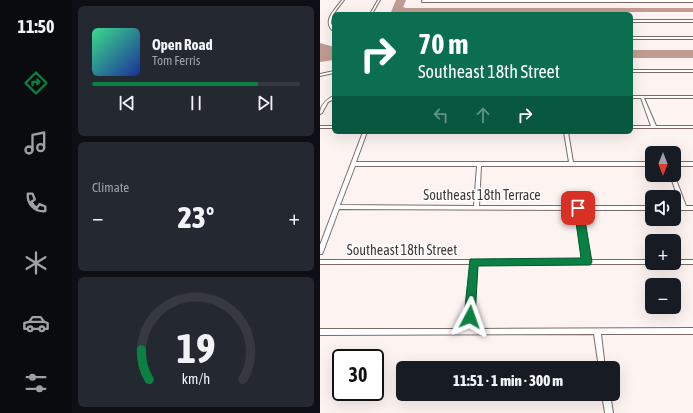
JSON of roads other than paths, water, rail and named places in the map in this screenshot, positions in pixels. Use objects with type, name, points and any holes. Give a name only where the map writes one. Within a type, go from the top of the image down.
[{"type":"street","points":[[336,12],[343,0]]},
{"type":"street","points":[[373,12],[379,0]]},
{"type":"street","points":[[422,6],[424,0],[693,1]]},
{"type":"street","points":[[332,18],[330,26],[332,28]]},
{"type":"street","points":[[633,20],[693,20]]},
{"type":"street","points":[[633,38],[693,38]]},
{"type":"street","points":[[633,71],[693,71]]},
{"type":"street","points":[[320,75],[332,72]]},
{"type":"street","points":[[633,97],[693,97]]},
{"type":"street","points":[[642,97],[654,127]]},
{"type":"street","points":[[320,114],[332,98]]},
{"type":"street","points":[[320,127],[332,127]]},
{"type":"street","points":[[633,127],[693,127]]},
{"type":"street","points":[[320,252],[364,134]]},
{"type":"street","points":[[566,134],[571,164]]},
{"type":"street","points":[[353,164],[645,164]]},
{"type":"street","points":[[476,208],[479,164]]},
{"type":"street","points":[[681,164],[693,164]]},
{"type":"street","points":[[675,182],[684,208],[693,208]]},
{"type":"street","name":"Southeast 18th Terrace","points":[[337,207],[645,208]]},
{"type":"street","points":[[578,208],[587,262]]},
{"type":"street","name":"Southeast 18th Street","points":[[320,262],[645,262]]},
{"type":"street","points":[[469,331],[474,262]]},
{"type":"street","points":[[681,262],[693,262]]},
{"type":"street","points":[[320,332],[693,331]]},
{"type":"street","points":[[597,332],[601,361]]},
{"type":"street","points":[[607,401],[609,413]]}]
